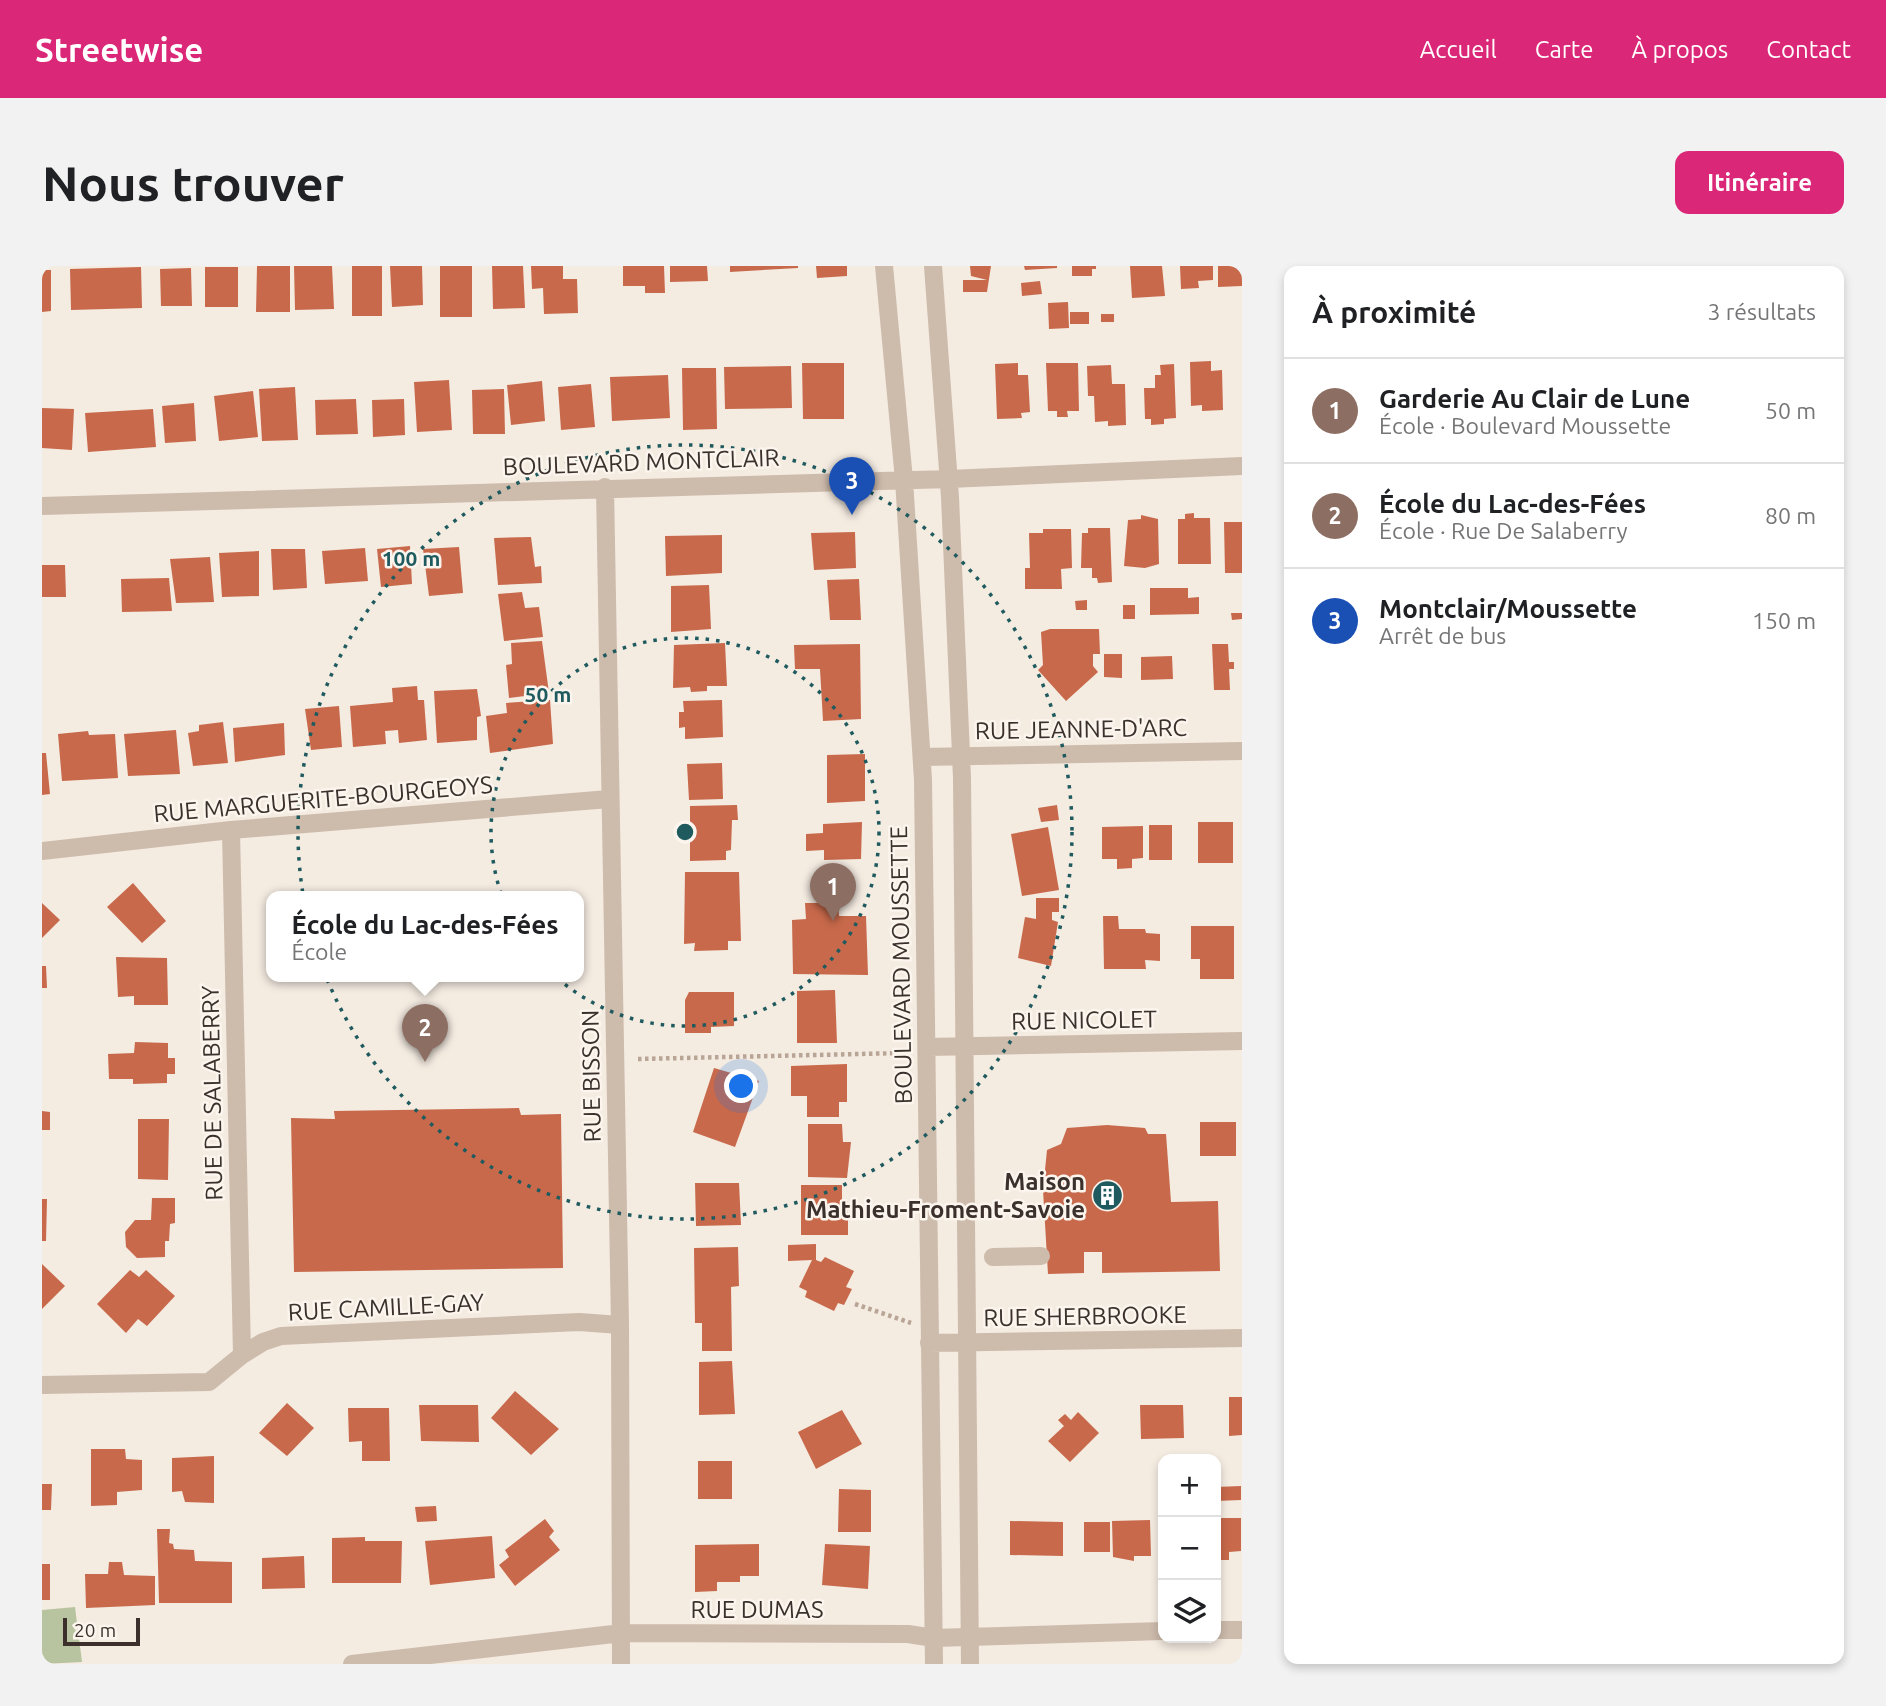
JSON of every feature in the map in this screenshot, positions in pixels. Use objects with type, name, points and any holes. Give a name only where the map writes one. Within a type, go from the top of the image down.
[{"type":"street","name":"BOULEVARD MOUSSETTE","points":[[884,266],[904,480],[922,757],[934,1664]]},
{"type":"street","points":[[933,266],[949,479],[961,756],[970,1664]]},
{"type":"street","name":"BOULEVARD MONTCLAIR","points":[[42,506],[605,487],[949,479],[1242,467]]},
{"type":"street","name":"RUE BISSON","points":[[605,487],[620,1325],[621,1664]]},
{"type":"street","name":"RUE JEANNE-D'ARC","points":[[922,757],[1242,751]]},
{"type":"street","name":"RUE MARGUERITE-BOURGEOYS","points":[[42,851],[231,830],[609,799]]},
{"type":"street","name":"RUE DE SALABERRY","points":[[231,830],[242,1355]]},
{"type":"street","name":"RUE NICOLET","points":[[927,1046],[1242,1041]]},
{"type":"street","points":[[993,1256],[1041,1256]]},
{"type":"street","name":"RUE CAMILLE-GAY","points":[[42,1385],[209,1382],[263,1342],[311,1333],[579,1322],[620,1325]]},
{"type":"street","name":"RUE SHERBROOKE","points":[[929,1343],[1242,1338]]},
{"type":"street","points":[[1221,1630],[1242,1630]]},
{"type":"street","name":"RUE DUMAS","points":[[352,1664],[622,1633],[908,1634],[934,1638],[1158,1631]]},
{"type":"path","points":[[638,1059],[903,1053]]},
{"type":"path","points":[[855,1304],[906,1323],[929,1323]]},
{"type":"green space","points":[[75,1607],[82,1662],[42,1664],[42,1610]]},
{"type":"building","points":[[257,266],[290,266],[290,312],[256,312]]},
{"type":"building","points":[[294,266],[332,266],[334,309],[295,310]]},
{"type":"building","points":[[352,266],[382,266],[382,316],[352,316]]},
{"type":"building","points":[[390,266],[422,266],[423,305],[392,307]]},
{"type":"building","points":[[440,266],[472,266],[472,317],[440,317]]},
{"type":"building","points":[[492,266],[523,266],[525,308],[493,309]]},
{"type":"building","points":[[531,266],[563,266],[563,279],[577,279],[578,313],[544,314],[543,288],[532,289]]},
{"type":"building","points":[[623,266],[664,266],[665,293],[645,293],[645,286],[623,286]]},
{"type":"building","points":[[670,266],[707,266],[708,281],[670,282]]},
{"type":"building","points":[[730,266],[798,266],[798,268],[730,272]]},
{"type":"building","points":[[816,266],[847,266],[847,276],[817,278]]},
{"type":"building","points":[[970,266],[991,266],[987,292],[963,292],[963,280],[987,280],[971,276]]},
{"type":"building","points":[[1024,266],[1057,266],[1057,268],[1025,270]]},
{"type":"building","points":[[1072,266],[1096,266],[1096,269],[1092,269],[1092,276],[1072,276]]},
{"type":"building","points":[[1130,266],[1162,266],[1165,296],[1132,298]]},
{"type":"building","points":[[1180,266],[1213,266],[1213,280],[1198,281],[1199,288],[1181,289]]},
{"type":"building","points":[[1218,266],[1242,266],[1242,286],[1218,287]]},
{"type":"building","points":[[141,267],[142,308],[71,310],[70,269]]},
{"type":"building","points":[[205,267],[238,267],[238,307],[205,307]]},
{"type":"building","points":[[191,268],[192,306],[161,306],[160,269]]},
{"type":"building","points":[[42,270],[51,270],[51,311],[42,312]]},
{"type":"building","points":[[1040,281],[1042,294],[1022,296],[1021,283]]},
{"type":"building","points":[[1068,302],[1069,328],[1049,329],[1048,303]]},
{"type":"building","points":[[1070,312],[1089,312],[1089,324],[1070,324]]},
{"type":"building","points":[[1101,314],[1114,314],[1114,322],[1101,322]]},
{"type":"building","points":[[1211,361],[1211,371],[1222,370],[1223,410],[1202,411],[1202,405],[1191,406],[1190,362]]},
{"type":"building","points":[[802,363],[844,363],[844,419],[803,419]]},
{"type":"building","points":[[1018,363],[1018,375],[1028,375],[1030,412],[1021,413],[1022,418],[997,419],[995,364]]},
{"type":"building","points":[[1046,363],[1078,363],[1079,411],[1067,411],[1068,417],[1057,417],[1057,411],[1048,411]]},
{"type":"building","points":[[1174,364],[1176,418],[1164,419],[1164,424],[1151,425],[1151,419],[1145,419],[1144,388],[1155,388],[1155,375],[1161,375],[1160,365]]},
{"type":"building","points":[[1111,365],[1112,384],[1125,384],[1126,425],[1108,426],[1108,421],[1095,422],[1094,396],[1088,396],[1087,366]]},
{"type":"building","points":[[791,366],[792,408],[725,409],[724,367]]},
{"type":"building","points":[[682,368],[716,368],[717,429],[683,430]]},
{"type":"building","points":[[668,375],[670,418],[612,421],[610,377]]},
{"type":"building","points":[[449,380],[452,430],[417,432],[414,382]]},
{"type":"building","points":[[542,381],[545,421],[511,425],[507,385]]},
{"type":"building","points":[[591,384],[595,427],[561,430],[558,387]]},
{"type":"building","points":[[295,387],[298,440],[262,441],[259,389]]},
{"type":"building","points":[[504,389],[505,434],[473,434],[472,390]]},
{"type":"building","points":[[253,391],[258,437],[219,441],[214,396]]},
{"type":"building","points":[[356,399],[358,434],[316,435],[315,400]]},
{"type":"building","points":[[404,399],[405,435],[373,437],[372,400]]},
{"type":"building","points":[[194,403],[196,441],[165,443],[162,406]]},
{"type":"building","points":[[42,408],[74,409],[72,450],[42,448]]},
{"type":"building","points":[[153,409],[156,447],[88,452],[85,413]]},
{"type":"building","points":[[1194,513],[1194,518],[1210,518],[1211,564],[1178,564],[1178,519],[1185,519],[1185,514]]},
{"type":"building","points":[[1141,515],[1158,519],[1159,564],[1145,568],[1124,566],[1128,520],[1141,519]]},
{"type":"building","points":[[1224,522],[1242,522],[1242,573],[1225,573]]},
{"type":"building","points":[[1088,528],[1110,528],[1112,582],[1098,583],[1097,578],[1092,578],[1092,568],[1081,568],[1082,533],[1088,533]]},
{"type":"building","points":[[1043,529],[1071,529],[1072,568],[1061,569],[1062,589],[1025,589],[1025,568],[1030,568],[1029,533],[1043,533]]},
{"type":"building","points":[[855,532],[856,568],[814,570],[811,533]]},
{"type":"building","points":[[722,535],[722,573],[666,576],[665,536]]},
{"type":"building","points":[[531,537],[535,567],[541,566],[542,583],[498,585],[494,538]]},
{"type":"building","points":[[410,546],[412,584],[381,587],[377,549]]},
{"type":"building","points":[[459,547],[463,593],[429,596],[423,549]]},
{"type":"building","points":[[365,548],[368,581],[325,584],[322,551]]},
{"type":"building","points":[[271,549],[305,549],[307,588],[273,590]]},
{"type":"building","points":[[259,551],[259,596],[222,597],[219,553]]},
{"type":"building","points":[[210,557],[214,602],[176,603],[170,559]]},
{"type":"building","points":[[42,565],[65,565],[66,597],[42,597]]},
{"type":"building","points":[[169,578],[172,611],[122,612],[121,579]]},
{"type":"building","points":[[859,579],[861,620],[830,620],[827,580]]},
{"type":"building","points":[[709,585],[711,629],[671,632],[671,586]]},
{"type":"building","points":[[1150,588],[1188,588],[1188,598],[1199,597],[1199,614],[1150,615]]},
{"type":"building","points":[[522,592],[525,608],[539,607],[543,637],[504,641],[498,594]]},
{"type":"building","points":[[1087,600],[1087,610],[1076,610],[1075,601]]},
{"type":"building","points":[[1123,605],[1135,605],[1135,619],[1123,619]]},
{"type":"building","points":[[1231,613],[1242,613],[1242,619],[1232,620]]},
{"type":"building","points":[[1050,629],[1099,629],[1100,654],[1093,654],[1093,666],[1098,672],[1066,701],[1038,670],[1043,665],[1041,632]]},
{"type":"building","points":[[542,641],[549,693],[509,698],[506,665],[512,664],[511,643]]},
{"type":"building","points":[[725,643],[727,686],[707,686],[707,691],[691,692],[690,687],[673,688],[674,645]]},
{"type":"building","points":[[860,644],[861,719],[823,721],[820,669],[795,669],[794,645]]},
{"type":"building","points":[[1212,644],[1228,644],[1229,662],[1234,662],[1234,669],[1229,669],[1230,690],[1214,690]]},
{"type":"building","points":[[1104,654],[1122,654],[1122,678],[1104,677]]},
{"type":"building","points":[[1172,656],[1173,679],[1141,680],[1141,657]]},
{"type":"building","points":[[417,686],[418,700],[424,700],[427,740],[399,743],[398,730],[385,731],[386,744],[353,747],[350,706],[393,702],[392,688]]},
{"type":"building","points":[[477,689],[481,716],[477,717],[477,740],[437,743],[434,691]]},
{"type":"building","points":[[550,700],[553,744],[490,753],[486,716],[507,713],[506,703]]},
{"type":"building","points":[[722,700],[723,737],[685,739],[685,727],[679,728],[679,712],[684,712],[683,701]]},
{"type":"building","points":[[339,706],[342,747],[311,750],[305,709]]},
{"type":"building","points":[[223,722],[228,763],[193,766],[188,733],[199,731],[199,725]]},
{"type":"building","points":[[284,723],[285,755],[235,762],[233,728]]},
{"type":"building","points":[[176,730],[180,774],[128,776],[124,734]]},
{"type":"building","points":[[88,731],[89,735],[115,734],[118,778],[62,781],[58,734]]},
{"type":"building","points":[[42,753],[46,753],[50,794],[42,795]]},
{"type":"building","points":[[865,754],[865,801],[827,803],[827,755]]},
{"type":"building","points":[[722,763],[723,799],[689,800],[687,764]]},
{"type":"building","points":[[737,805],[738,820],[732,820],[731,850],[726,851],[726,860],[690,861],[690,806]]},
{"type":"building","points":[[1057,805],[1059,820],[1041,822],[1038,808]]},
{"type":"building","points":[[862,822],[861,859],[824,860],[824,850],[806,851],[806,834],[823,833],[823,824]]},
{"type":"building","points":[[1198,822],[1233,822],[1233,863],[1198,863]]},
{"type":"building","points":[[1149,825],[1172,825],[1172,860],[1149,860]]},
{"type":"building","points":[[1143,826],[1143,858],[1132,859],[1132,868],[1117,869],[1117,859],[1102,859],[1102,827]]},
{"type":"building","points":[[1048,827],[1059,890],[1022,896],[1011,834]]},
{"type":"building","points":[[685,872],[739,872],[741,941],[728,941],[728,950],[694,951],[695,943],[684,944]]},
{"type":"building","points":[[133,883],[166,921],[142,943],[107,907]]},
{"type":"building","points":[[1036,898],[1059,898],[1059,912],[1052,912],[1052,920],[1058,922],[1051,966],[1018,958],[1025,917],[1036,919]]},
{"type":"building","points":[[42,903],[60,920],[42,938]]},
{"type":"building","points":[[805,903],[838,903],[839,916],[866,916],[868,975],[793,974],[792,920],[806,919]]},
{"type":"building","points":[[1103,916],[1118,916],[1119,929],[1145,929],[1146,933],[1160,934],[1160,961],[1145,960],[1146,969],[1104,969]]},
{"type":"building","points":[[1191,926],[1234,926],[1234,979],[1200,979],[1200,959],[1191,959]]},
{"type":"building","points":[[116,957],[167,958],[168,1005],[134,1005],[134,996],[118,997]]},
{"type":"building","points":[[42,966],[46,966],[47,988],[42,988]]},
{"type":"building","points":[[835,990],[837,1043],[797,1043],[797,991]]},
{"type":"building","points":[[689,992],[734,992],[734,1026],[711,1027],[711,1033],[685,1033],[685,1000]]},
{"type":"building","points":[[135,1042],[168,1043],[168,1058],[175,1058],[175,1074],[167,1074],[167,1083],[133,1084],[133,1079],[109,1079],[108,1054],[134,1053]]},
{"type":"building","points":[[847,1064],[847,1102],[839,1102],[839,1117],[807,1117],[807,1096],[791,1096],[791,1066]]},
{"type":"building","points":[[714,1068],[759,1081],[735,1147],[693,1132]]},
{"type":"building","points":[[519,1108],[521,1115],[561,1114],[563,1268],[294,1272],[291,1118],[335,1119],[334,1111]]},
{"type":"building","points":[[42,1111],[50,1112],[50,1130],[42,1130]]},
{"type":"building","points":[[138,1119],[169,1119],[168,1180],[138,1179]]},
{"type":"building","points":[[1200,1122],[1236,1122],[1236,1156],[1200,1156]]},
{"type":"building","points":[[808,1124],[842,1124],[843,1142],[851,1142],[847,1178],[808,1177]]},
{"type":"building","name":"Maison Mathieu-Froment-Savoie","points":[[1107,1125],[1145,1128],[1148,1134],[1166,1134],[1171,1202],[1218,1201],[1220,1271],[1102,1273],[1102,1252],[1084,1252],[1084,1273],[1048,1274],[1043,1190],[1047,1150],[1061,1144],[1067,1128]]},
{"type":"building","points":[[695,1183],[739,1183],[741,1225],[696,1226]]},
{"type":"building","points":[[801,1185],[842,1185],[842,1201],[848,1201],[848,1235],[801,1235]]},
{"type":"building","points":[[152,1198],[175,1198],[175,1223],[170,1224],[169,1241],[165,1241],[165,1257],[137,1258],[126,1247],[125,1232],[135,1220],[151,1220]]},
{"type":"building","points":[[42,1199],[47,1199],[46,1241],[42,1241]]},
{"type":"building","points":[[816,1244],[816,1260],[821,1262],[825,1257],[854,1271],[846,1287],[852,1289],[844,1305],[838,1303],[834,1311],[805,1297],[807,1291],[799,1287],[812,1260],[788,1261],[788,1245]]},
{"type":"building","points":[[738,1247],[739,1286],[731,1287],[732,1351],[702,1351],[702,1323],[695,1323],[694,1248]]},
{"type":"building","points":[[42,1264],[65,1286],[42,1309]]},
{"type":"building","points":[[130,1270],[139,1277],[146,1270],[175,1296],[147,1326],[138,1319],[126,1333],[97,1304]]},
{"type":"building","points":[[732,1361],[735,1414],[699,1415],[699,1362]]},
{"type":"building","points":[[515,1391],[559,1429],[531,1455],[491,1418]]},
{"type":"building","points":[[1229,1397],[1242,1397],[1242,1435],[1229,1436]]},
{"type":"building","points":[[287,1403],[314,1428],[287,1456],[259,1433]]},
{"type":"building","points":[[419,1405],[478,1405],[479,1442],[421,1441]]},
{"type":"building","points":[[1140,1405],[1183,1405],[1184,1438],[1141,1439]]},
{"type":"building","points":[[348,1408],[389,1408],[390,1461],[362,1461],[362,1441],[349,1442]]},
{"type":"building","points":[[842,1410],[862,1444],[816,1469],[798,1432]]},
{"type":"building","points":[[1078,1412],[1099,1433],[1070,1462],[1048,1441],[1064,1426],[1058,1420],[1065,1414],[1071,1420]]},
{"type":"building","points":[[91,1449],[125,1449],[126,1459],[142,1460],[142,1490],[117,1492],[117,1505],[91,1506]]},
{"type":"building","points":[[214,1456],[214,1503],[185,1502],[182,1491],[172,1492],[172,1458]]},
{"type":"building","points":[[698,1461],[732,1461],[732,1499],[698,1499]]},
{"type":"building","points":[[42,1484],[52,1484],[51,1510],[42,1510]]},
{"type":"building","points":[[1241,1486],[1241,1500],[1221,1501],[1221,1487]]},
{"type":"building","points":[[839,1489],[871,1490],[871,1532],[838,1532]]},
{"type":"building","points":[[436,1506],[437,1521],[417,1522],[415,1507]]},
{"type":"building","points":[[1221,1518],[1241,1518],[1241,1551],[1229,1552],[1229,1560],[1221,1560]]},
{"type":"building","points":[[545,1519],[554,1531],[549,1537],[560,1550],[515,1586],[499,1565],[509,1557],[505,1550]]},
{"type":"building","points":[[1150,1520],[1151,1556],[1134,1556],[1134,1561],[1113,1557],[1112,1521]]},
{"type":"building","points":[[1010,1521],[1063,1522],[1063,1556],[1010,1555]]},
{"type":"building","points":[[1084,1522],[1110,1522],[1110,1552],[1084,1552]]},
{"type":"building","points":[[157,1529],[170,1529],[169,1543],[173,1544],[174,1549],[194,1550],[195,1561],[232,1562],[232,1603],[159,1603]]},
{"type":"building","points":[[492,1536],[495,1578],[430,1585],[425,1541]]},
{"type":"building","points":[[365,1537],[365,1541],[402,1541],[401,1583],[332,1583],[332,1538]]},
{"type":"building","points":[[759,1544],[759,1576],[740,1576],[740,1582],[717,1582],[717,1591],[695,1592],[695,1545]]},
{"type":"building","points":[[825,1544],[870,1546],[868,1589],[822,1585]]},
{"type":"building","points":[[304,1556],[305,1588],[262,1589],[262,1558]]},
{"type":"building","points":[[109,1562],[122,1562],[124,1575],[155,1576],[155,1605],[86,1608],[85,1574],[108,1574]]},
{"type":"building","points":[[42,1564],[50,1564],[50,1600],[42,1600]]},
{"type":"place","name":"Montclair/Moussette","points":[[852,515]]},
{"type":"place","name":"Garderie Au Clair de Lune","points":[[833,921]]},
{"type":"place","name":"École du Lac-des-Fées","points":[[425,1062]]},
{"type":"place","name":"Maison Mathieu-Froment-Savoie","points":[[1108,1195]]}]
